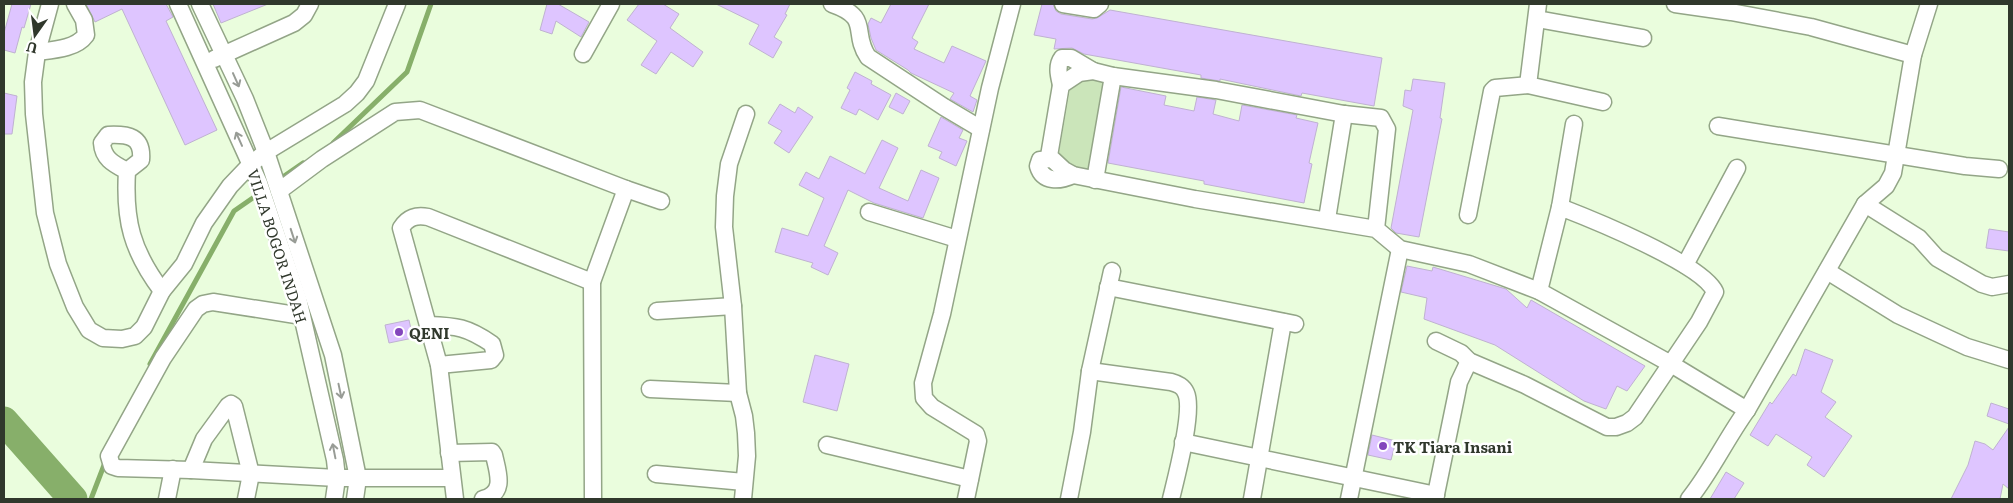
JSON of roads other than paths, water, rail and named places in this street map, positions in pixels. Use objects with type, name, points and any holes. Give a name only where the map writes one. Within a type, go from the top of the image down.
[{"type":"street","points":[[50,4],[38,52],[34,82],[34,114],[45,213],[58,264],[75,306],[89,330],[103,338],[122,339],[135,336],[144,327],[162,292],[184,264],[204,223],[230,186],[251,164],[266,152],[345,104],[357,93],[366,81],[397,4]]},
{"type":"street","points":[[38,52],[73,45],[82,40],[86,35],[84,20],[75,4]]},
{"type":"street","name":"VILLA BOGOR INDAH","points":[[178,4],[251,164],[272,186]]},
{"type":"street","name":"VILLA BOGOR INDAH","points":[[200,4],[225,54],[266,152],[272,186],[333,355],[358,478],[355,499]]},
{"type":"street","points":[[206,63],[294,23],[304,15],[310,4]]},
{"type":"street","points":[[583,54],[611,4]]},
{"type":"street","points":[[832,4],[849,12],[856,18],[859,23],[863,50],[868,57],[981,129]]},
{"type":"street","points":[[966,499],[978,441],[976,434],[940,413],[924,398],[922,391],[942,314],[981,129],[1012,4]]},
{"type":"street","points":[[1063,4],[1094,9],[1100,4]]},
{"type":"street","points":[[1675,4],[1731,12],[1811,28],[1913,55]]},
{"type":"street","points":[[1688,499],[1700,485],[1731,432],[1747,410],[1865,204],[1886,186],[1892,173],[1896,155],[1913,55],[1930,4]]},
{"type":"street","points":[[1528,85],[1538,11],[1643,38]]},
{"type":"street","points":[[1376,229],[1386,125],[1381,118],[1344,114],[1216,90],[1113,76],[1093,71],[1079,73],[1061,85],[1049,154],[1064,170],[1073,175],[1376,229],[1400,249],[1469,264],[1539,291],[1671,364],[1747,410]]},
{"type":"street","points":[[1095,180],[1113,76]]},
{"type":"street","points":[[1468,215],[1492,91],[1495,88],[1528,85],[1603,102]]},
{"type":"street","points":[[272,186],[322,159],[395,112],[410,109],[420,110],[661,201]]},
{"type":"street","points":[[743,499],[746,433],[738,393],[733,306],[724,227],[725,196],[730,164],[746,114]]},
{"type":"street","points":[[1326,220],[1344,114]]},
{"type":"street","points":[[1539,291],[1560,207],[1574,124]]},
{"type":"street","points":[[1718,126],[1965,166],[1999,169]]},
{"type":"street","points":[[1685,265],[1737,168]]},
{"type":"street","points":[[127,170],[125,196],[133,241],[146,270],[162,292]]},
{"type":"street","name":"VILLA BOGOR INDAH","points":[[272,186],[267,208],[298,298],[336,460],[337,478],[334,499]]},
{"type":"street","points":[[593,499],[592,282],[626,189]]},
{"type":"street","points":[[1865,204],[1920,238],[1937,258],[1982,284],[1992,288],[2009,284]]},
{"type":"street","points":[[1436,341],[1461,353],[1468,361],[1525,384],[1607,427],[1616,427],[1627,423],[1635,417],[1709,306],[1715,292],[1708,282],[1685,265],[1597,221],[1560,207]]},
{"type":"street","points":[[869,212],[957,239]]},
{"type":"street","points":[[455,499],[439,365],[401,228],[409,219],[417,216],[428,217],[592,282]]},
{"type":"street","points":[[1349,499],[1400,249]]},
{"type":"street","points":[[1828,271],[1898,315],[1967,347],[2009,360]]},
{"type":"street","points":[[1068,499],[1082,432],[1090,372],[1110,279],[1289,324],[1252,499]]},
{"type":"street","points":[[302,316],[214,302],[203,304],[196,309],[163,358],[109,456],[109,462],[112,466],[118,468],[337,478],[451,478]]},
{"type":"street","points":[[657,311],[733,306]]},
{"type":"street","points":[[428,325],[454,326],[473,331],[492,344],[495,355],[491,360],[439,365]]},
{"type":"street","points":[[1183,442],[1436,497],[1456,397],[1468,361]]},
{"type":"street","points":[[1090,372],[1171,382],[1180,385],[1186,392],[1188,415],[1171,499]]},
{"type":"street","points":[[650,389],[738,393]]},
{"type":"street","points":[[191,470],[204,439],[223,411],[231,404],[234,406],[251,474],[246,499]]},
{"type":"street","points":[[828,445],[970,479]]},
{"type":"street","points":[[449,453],[492,452],[500,484],[497,491],[489,498],[483,499]]},
{"type":"street","points":[[167,499],[172,469]]},
{"type":"street","points":[[656,474],[744,482]]},
{"type":"waterway","points":[[333,143],[407,72],[431,4]]},
{"type":"waterway","points":[[277,181],[303,163]]},
{"type":"waterway","points":[[150,364],[234,211],[260,193]]},
{"type":"waterway","points":[[4,421],[73,499]]},
{"type":"waterway","points":[[91,499],[106,460]]},
{"type":"place","name":"QENI","points":[[399,332]]},
{"type":"place","name":"TK Tiara Insani","points":[[1383,446]]}]
